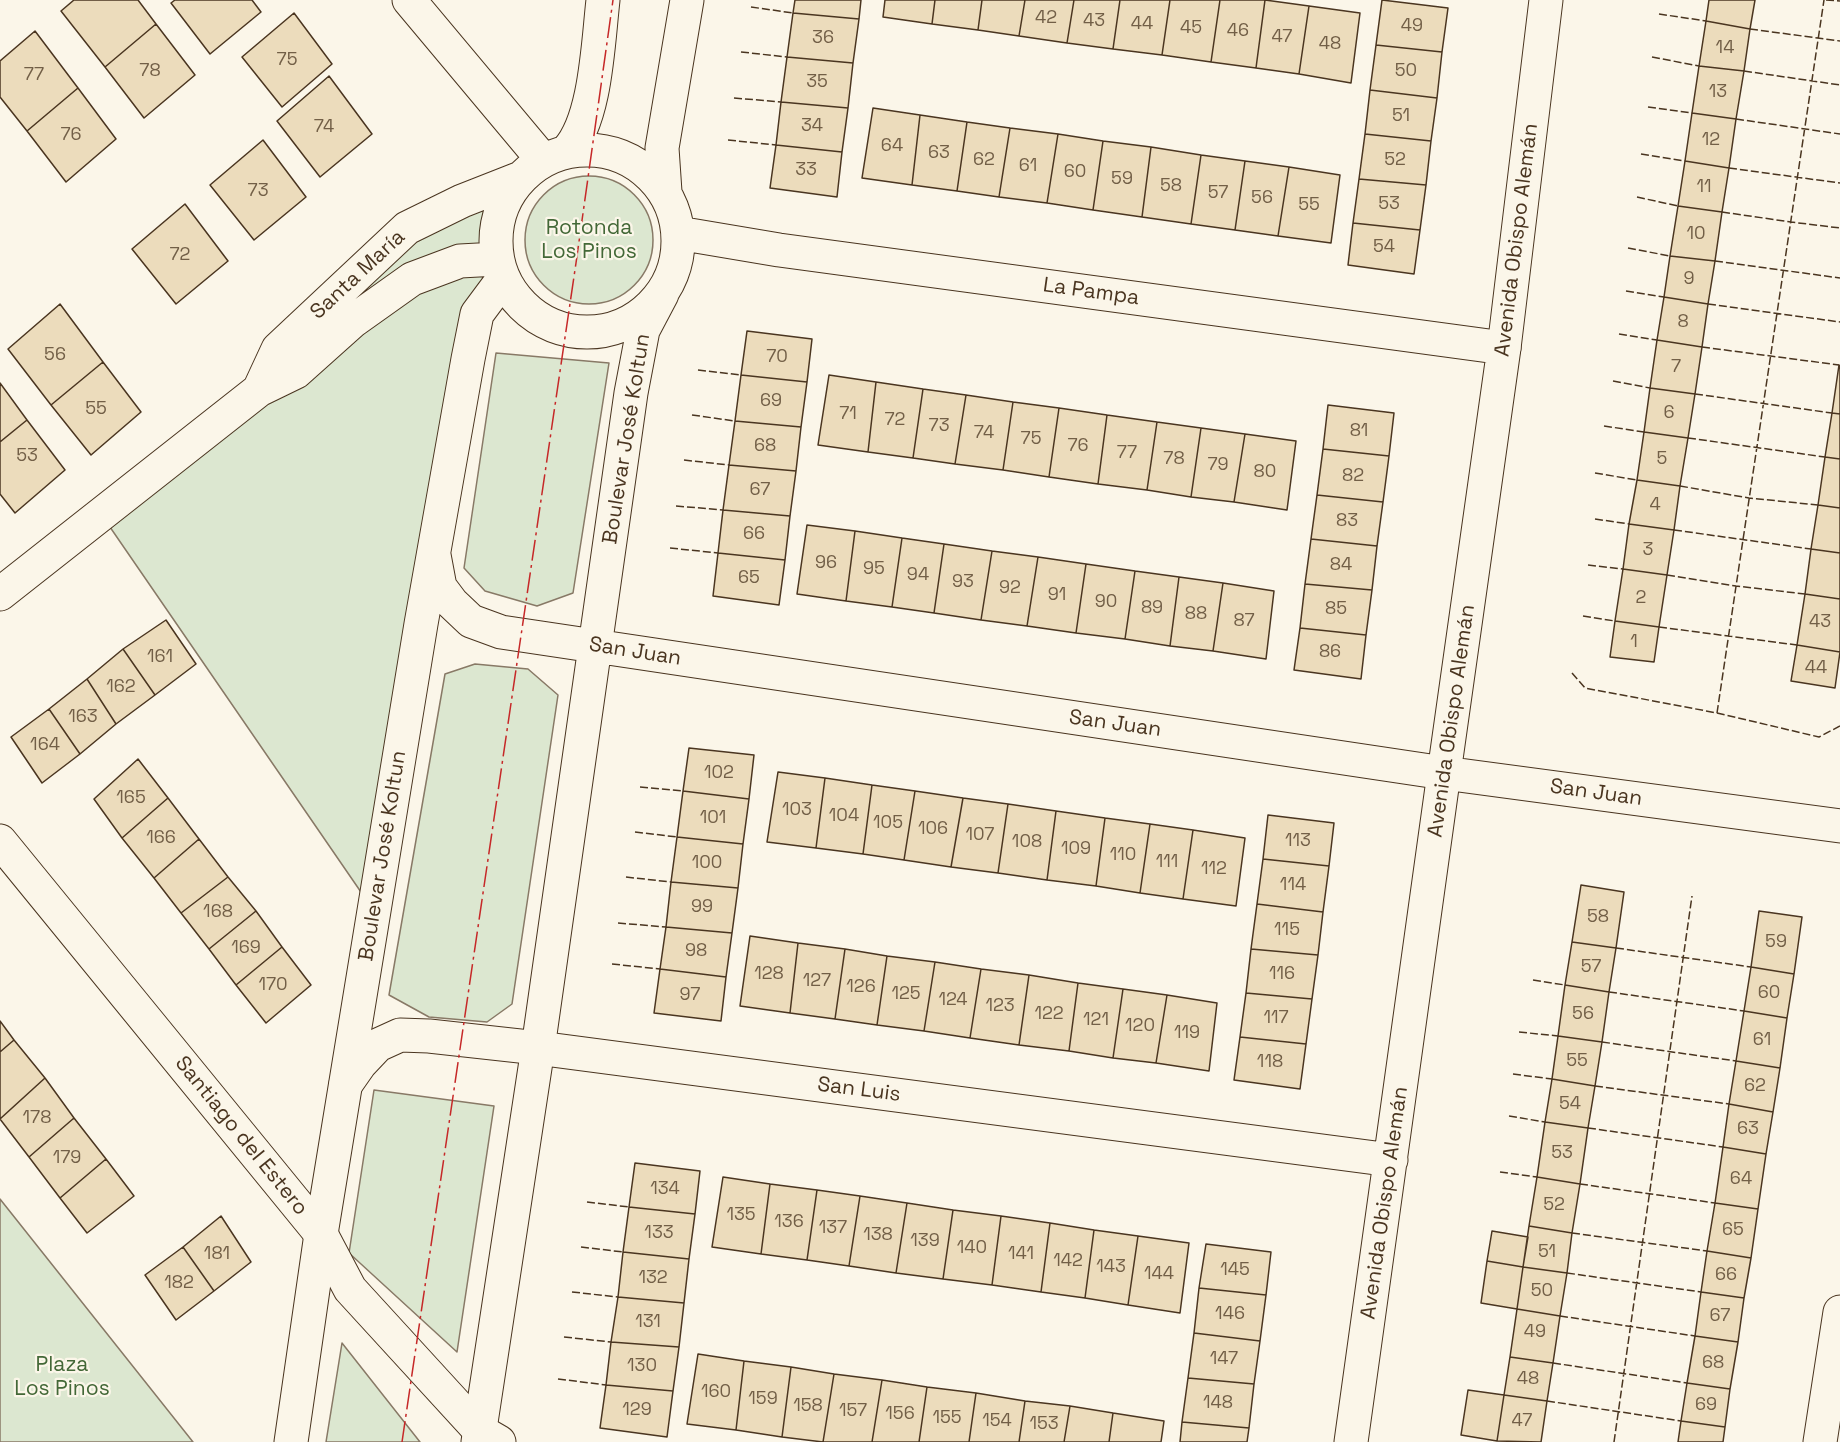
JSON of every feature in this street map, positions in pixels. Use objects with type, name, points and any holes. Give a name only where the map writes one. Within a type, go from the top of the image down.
[{"type":"street","points":[[410,0],[543,164]]},
{"type":"street","points":[[543,164],[595,149],[620,155],[642,167],[654,177],[665,192],[678,233],[678,255],[673,273],[662,294],[645,312],[616,328],[587,332],[555,327],[534,315],[516,299],[500,269],[495,233],[504,202],[543,164],[576,142],[591,97],[603,0]]},
{"type":"street","points":[[665,192],[662,148],[687,0]]},
{"type":"street","name":"Avenida Obispo Alemán","points":[[1351,1442],[1504,348],[1546,0]]},
{"type":"street","name":"Santa María","points":[[260,390],[278,349],[407,228],[543,164]]},
{"type":"street","name":"La Pampa","points":[[678,233],[779,250],[1504,348]]},
{"type":"street","name":"Santa María","points":[[0,594],[260,390],[296,372],[353,321],[412,279],[460,261],[500,269]]},
{"type":"street","name":"Boulevar José Koltun","points":[[291,1442],[321,1234],[417,647],[477,314],[500,269]]},
{"type":"street","name":"Boulevar José Koltun","points":[[486,1438],[538,1048],[633,383],[643,330],[662,294]]},
{"type":"street","name":"San Juan","points":[[434,555],[440,587],[452,603],[471,621],[501,632],[1444,773],[1840,826]]},
{"type":"street","name":"Santiago del Estero","points":[[0,842],[321,1234],[350,1289],[486,1438]]},
{"type":"street","name":"San Luis","points":[[346,1084],[360,1064],[378,1045],[400,1035],[440,1037],[1391,1160]]},
{"type":"street","points":[[1820,1442],[1840,1312]]},
{"type":"green space","name":"Rotonda Los Pinos","points":[[589,176],[614,181],[635,194],[648,215],[653,240],[648,265],[635,286],[614,299],[589,304],[564,299],[543,286],[530,265],[525,240],[530,215],[543,194],[564,181]]},
{"type":"green space","points":[[504,202],[496,233],[497,259],[477,314],[374,911],[101,514],[259,390],[407,228]]},
{"type":"green space","points":[[496,353],[609,363],[573,593],[537,606],[485,591],[464,568]]},
{"type":"green space","points":[[475,664],[528,669],[558,695],[512,1004],[487,1022],[429,1017],[389,995],[445,674]]},
{"type":"green space","points":[[374,1090],[494,1106],[457,1352],[349,1253]]},
{"type":"green space","name":"Plaza Los Pinos","points":[[0,1199],[193,1442],[0,1442]]},
{"type":"green space","points":[[342,1343],[420,1442],[326,1442]]},
{"type":"building","points":[[74,0],[138,0],[156,24],[105,67],[61,11]]},
{"type":"building","points":[[175,0],[252,0],[261,12],[210,54],[171,3]]},
{"type":"building","points":[[795,0],[861,0],[859,19],[793,13]]},
{"type":"building","points":[[885,0],[935,0],[932,24],[883,17]]},
{"type":"building","points":[[935,0],[982,0],[978,30],[932,24]]},
{"type":"building","points":[[982,0],[1025,0],[1019,36],[978,30]]},
{"type":"building","points":[[1025,0],[1074,0],[1067,43],[1019,36]]},
{"type":"building","points":[[1074,0],[1120,0],[1113,49],[1067,43]]},
{"type":"building","points":[[1120,0],[1170,0],[1162,55],[1113,49]]},
{"type":"building","points":[[1170,0],[1220,0],[1211,62],[1162,55]]},
{"type":"building","points":[[1220,0],[1265,0],[1256,68],[1211,62]]},
{"type":"building","points":[[1265,0],[1309,6],[1299,74],[1256,68]]},
{"type":"building","points":[[1382,0],[1448,8],[1442,52],[1376,45]]},
{"type":"building","points":[[1709,0],[1755,0],[1750,29],[1706,21]]},
{"type":"building","points":[[1309,6],[1360,13],[1351,83],[1299,74]]},
{"type":"building","points":[[294,13],[332,64],[282,107],[242,57]]},
{"type":"building","points":[[793,13],[859,19],[853,63],[787,57]]},
{"type":"building","points":[[1706,21],[1750,29],[1744,71],[1699,66]]},
{"type":"building","points":[[156,24],[195,75],[144,118],[105,67]]},
{"type":"building","points":[[35,31],[78,88],[27,131],[0,97],[0,61]]},
{"type":"building","points":[[1376,45],[1442,52],[1437,98],[1370,90]]},
{"type":"building","points":[[787,57],[853,63],[848,108],[781,102]]},
{"type":"building","points":[[1699,66],[1744,71],[1736,119],[1692,113]]},
{"type":"building","points":[[329,76],[372,134],[320,177],[277,121]]},
{"type":"building","points":[[78,88],[116,139],[66,182],[27,131]]},
{"type":"building","points":[[1370,90],[1437,98],[1431,141],[1365,134]]},
{"type":"building","points":[[781,102],[848,108],[842,152],[776,145]]},
{"type":"building","points":[[873,108],[920,115],[912,185],[862,178]]},
{"type":"building","points":[[1692,113],[1736,119],[1729,168],[1685,161]]},
{"type":"building","points":[[920,115],[967,122],[957,191],[912,185]]},
{"type":"building","points":[[967,122],[1010,128],[999,197],[957,191]]},
{"type":"building","points":[[1010,128],[1058,134],[1047,203],[999,197]]},
{"type":"building","points":[[1058,134],[1103,141],[1093,210],[1047,203]]},
{"type":"building","points":[[1365,134],[1431,141],[1426,185],[1359,179]]},
{"type":"building","points":[[263,140],[306,197],[254,240],[210,185]]},
{"type":"building","points":[[1103,141],[1151,147],[1142,217],[1093,210]]},
{"type":"building","points":[[776,145],[842,152],[837,197],[770,188]]},
{"type":"building","points":[[1151,147],[1201,155],[1191,224],[1142,217]]},
{"type":"building","points":[[1201,155],[1245,161],[1235,230],[1191,224]]},
{"type":"building","points":[[1245,161],[1289,167],[1278,236],[1235,230]]},
{"type":"building","points":[[1685,161],[1729,168],[1722,212],[1678,206]]},
{"type":"building","points":[[1289,167],[1340,175],[1331,243],[1278,236]]},
{"type":"building","points":[[1359,179],[1426,185],[1420,230],[1353,223]]},
{"type":"building","points":[[185,204],[228,261],[176,304],[132,249]]},
{"type":"building","points":[[1678,206],[1722,212],[1715,261],[1670,256]]},
{"type":"building","points":[[1353,223],[1420,230],[1414,274],[1348,265]]},
{"type":"building","points":[[1670,256],[1715,261],[1708,304],[1664,297]]},
{"type":"building","points":[[1664,297],[1708,304],[1702,347],[1657,340]]},
{"type":"building","points":[[60,304],[103,362],[51,405],[8,349]]},
{"type":"building","points":[[747,331],[812,339],[807,382],[741,375]]},
{"type":"building","points":[[1657,340],[1702,347],[1695,394],[1650,388]]},
{"type":"building","points":[[103,362],[141,412],[91,455],[51,405]]},
{"type":"building","points":[[1840,366],[1840,414],[1832,413]]},
{"type":"building","points":[[741,375],[807,382],[801,427],[735,421]]},
{"type":"building","points":[[829,375],[876,382],[868,452],[818,445]]},
{"type":"building","points":[[876,382],[923,389],[913,458],[868,452]]},
{"type":"building","points":[[0,383],[27,420],[0,442]]},
{"type":"building","points":[[1650,388],[1695,394],[1688,438],[1644,432]]},
{"type":"building","points":[[923,389],[966,395],[955,464],[913,458]]},
{"type":"building","points":[[966,395],[1013,402],[1003,470],[955,464]]},
{"type":"building","points":[[1013,402],[1059,408],[1049,477],[1003,470]]},
{"type":"building","points":[[1328,405],[1394,413],[1389,456],[1323,449]]},
{"type":"building","points":[[1059,408],[1107,415],[1098,484],[1049,477]]},
{"type":"building","points":[[1832,413],[1840,414],[1840,459],[1825,457]]},
{"type":"building","points":[[1107,415],[1157,422],[1147,490],[1098,484]]},
{"type":"building","points":[[27,420],[65,470],[15,513],[0,494],[0,442]]},
{"type":"building","points":[[735,421],[801,427],[796,471],[729,465]]},
{"type":"building","points":[[1157,422],[1201,428],[1191,497],[1147,490]]},
{"type":"building","points":[[1201,428],[1245,434],[1234,502],[1191,497]]},
{"type":"building","points":[[1644,432],[1688,438],[1680,486],[1637,480]]},
{"type":"building","points":[[1245,434],[1296,441],[1287,510],[1234,502]]},
{"type":"building","points":[[1323,449],[1389,456],[1383,502],[1317,495]]},
{"type":"building","points":[[1825,457],[1840,459],[1840,508],[1818,505]]},
{"type":"building","points":[[729,465],[796,471],[790,516],[723,510]]},
{"type":"building","points":[[1637,480],[1680,486],[1674,530],[1629,524]]},
{"type":"building","points":[[1317,495],[1383,502],[1377,546],[1311,539]]},
{"type":"building","points":[[1818,505],[1840,508],[1840,553],[1811,549]]},
{"type":"building","points":[[723,510],[790,516],[785,560],[718,553]]},
{"type":"building","points":[[1629,524],[1674,530],[1667,575],[1623,569]]},
{"type":"building","points":[[807,525],[855,531],[846,601],[797,594]]},
{"type":"building","points":[[855,531],[902,538],[892,607],[846,601]]},
{"type":"building","points":[[902,538],[944,544],[934,613],[892,607]]},
{"type":"building","points":[[1311,539],[1377,546],[1372,590],[1305,584]]},
{"type":"building","points":[[944,544],[992,551],[981,620],[934,613]]},
{"type":"building","points":[[1811,549],[1840,553],[1840,599],[1805,594]]},
{"type":"building","points":[[992,551],[1038,557],[1027,626],[981,620]]},
{"type":"building","points":[[718,553],[785,560],[779,605],[713,596]]},
{"type":"building","points":[[1038,557],[1086,564],[1076,633],[1027,626]]},
{"type":"building","points":[[1086,564],[1135,571],[1125,639],[1076,633]]},
{"type":"building","points":[[1623,569],[1667,575],[1659,627],[1615,621]]},
{"type":"building","points":[[1135,571],[1179,577],[1170,646],[1125,639]]},
{"type":"building","points":[[1179,577],[1223,583],[1213,651],[1170,646]]},
{"type":"building","points":[[1223,583],[1274,591],[1266,659],[1213,651]]},
{"type":"building","points":[[1305,584],[1372,590],[1366,635],[1300,628]]},
{"type":"building","points":[[1805,594],[1840,599],[1840,652],[1797,645]]},
{"type":"building","points":[[166,620],[196,664],[155,695],[123,649]]},
{"type":"building","points":[[1615,621],[1659,627],[1654,662],[1610,657]]},
{"type":"building","points":[[1300,628],[1366,635],[1361,679],[1294,670]]},
{"type":"building","points":[[1797,645],[1840,652],[1835,688],[1791,681]]},
{"type":"building","points":[[123,649],[155,695],[116,724],[87,679]]},
{"type":"building","points":[[87,679],[116,724],[80,754],[49,709]]},
{"type":"building","points":[[49,709],[80,754],[42,783],[11,737]]},
{"type":"building","points":[[689,748],[754,755],[749,799],[683,791]]},
{"type":"building","points":[[138,759],[168,798],[122,838],[94,799]]},
{"type":"building","points":[[778,772],[825,778],[816,848],[767,842]]},
{"type":"building","points":[[825,778],[872,785],[863,854],[816,848]]},
{"type":"building","points":[[872,785],[915,791],[904,860],[863,854]]},
{"type":"building","points":[[683,791],[749,799],[743,844],[677,837]]},
{"type":"building","points":[[915,791],[963,798],[951,867],[904,860]]},
{"type":"building","points":[[168,798],[199,839],[154,878],[122,838]]},
{"type":"building","points":[[963,798],[1008,804],[998,873],[951,867]]},
{"type":"building","points":[[1008,804],[1056,811],[1047,880],[998,873]]},
{"type":"building","points":[[1056,811],[1105,818],[1096,886],[1047,880]]},
{"type":"building","points":[[1268,815],[1334,823],[1329,866],[1263,859]]},
{"type":"building","points":[[1105,818],[1150,824],[1140,893],[1096,886]]},
{"type":"building","points":[[1150,824],[1193,830],[1183,899],[1140,893]]},
{"type":"building","points":[[1193,830],[1245,838],[1236,906],[1183,899]]},
{"type":"building","points":[[677,837],[743,844],[738,888],[671,882]]},
{"type":"building","points":[[199,839],[228,877],[181,913],[154,878]]},
{"type":"building","points":[[1263,859],[1329,866],[1323,912],[1257,904]]},
{"type":"building","points":[[228,877],[256,911],[209,949],[181,913]]},
{"type":"building","points":[[671,882],[738,888],[732,933],[666,927]]},
{"type":"building","points":[[1581,885],[1624,892],[1616,948],[1572,942]]},
{"type":"building","points":[[1257,904],[1323,912],[1318,955],[1251,949]]},
{"type":"building","points":[[256,911],[282,947],[236,985],[209,949]]},
{"type":"building","points":[[1759,911],[1802,917],[1794,974],[1751,967]]},
{"type":"building","points":[[666,927],[732,933],[726,977],[660,969]]},
{"type":"building","points":[[750,936],[798,943],[790,1013],[740,1006]]},
{"type":"building","points":[[1572,942],[1616,948],[1609,992],[1565,985]]},
{"type":"building","points":[[798,943],[845,949],[835,1019],[790,1013]]},
{"type":"building","points":[[282,947],[311,985],[266,1023],[236,985]]},
{"type":"building","points":[[845,949],[887,956],[877,1025],[835,1019]]},
{"type":"building","points":[[1251,949],[1318,955],[1312,999],[1246,993]]},
{"type":"building","points":[[887,956],[935,962],[924,1031],[877,1025]]},
{"type":"building","points":[[935,962],[981,969],[970,1038],[924,1031]]},
{"type":"building","points":[[1751,967],[1794,974],[1787,1018],[1744,1011]]},
{"type":"building","points":[[660,969],[726,977],[721,1021],[654,1013]]},
{"type":"building","points":[[981,969],[1029,975],[1019,1045],[970,1038]]},
{"type":"building","points":[[1029,975],[1078,983],[1069,1051],[1019,1045]]},
{"type":"building","points":[[1078,983],[1123,989],[1113,1058],[1069,1051]]},
{"type":"building","points":[[1565,985],[1609,992],[1602,1042],[1558,1036]]},
{"type":"building","points":[[1123,989],[1167,995],[1156,1063],[1113,1058]]},
{"type":"building","points":[[1246,993],[1312,999],[1306,1044],[1240,1037]]},
{"type":"building","points":[[1167,995],[1217,1003],[1209,1071],[1156,1063]]},
{"type":"building","points":[[1744,1011],[1787,1018],[1780,1068],[1736,1061]]},
{"type":"building","points":[[0,1021],[14,1040],[0,1052]]},
{"type":"building","points":[[1558,1036],[1602,1042],[1595,1086],[1552,1079]]},
{"type":"building","points":[[1240,1037],[1306,1044],[1300,1089],[1234,1080]]},
{"type":"building","points":[[14,1040],[45,1078],[0,1119],[0,1052]]},
{"type":"building","points":[[1736,1061],[1780,1068],[1773,1112],[1729,1104]]},
{"type":"building","points":[[45,1078],[74,1118],[29,1157],[0,1119]]},
{"type":"building","points":[[1552,1079],[1595,1086],[1588,1128],[1545,1122]]},
{"type":"building","points":[[1729,1104],[1773,1112],[1766,1154],[1723,1147]]},
{"type":"building","points":[[74,1118],[106,1159],[60,1198],[29,1157]]},
{"type":"building","points":[[1545,1122],[1588,1128],[1580,1184],[1537,1177]]},
{"type":"building","points":[[1723,1147],[1766,1154],[1758,1209],[1715,1203]]},
{"type":"building","points":[[106,1159],[134,1196],[87,1233],[60,1198]]},
{"type":"building","points":[[635,1163],[700,1171],[695,1214],[629,1207]]},
{"type":"building","points":[[723,1177],[770,1184],[761,1254],[712,1247]]},
{"type":"building","points":[[1537,1177],[1580,1184],[1572,1233],[1529,1226]]},
{"type":"building","points":[[770,1184],[817,1190],[807,1260],[761,1254]]},
{"type":"building","points":[[817,1190],[860,1196],[849,1266],[807,1260]]},
{"type":"building","points":[[860,1196],[907,1203],[896,1273],[849,1266]]},
{"type":"building","points":[[907,1203],[953,1210],[943,1279],[896,1273]]},
{"type":"building","points":[[1715,1203],[1758,1209],[1751,1258],[1707,1251]]},
{"type":"building","points":[[629,1207],[695,1214],[689,1259],[623,1252]]},
{"type":"building","points":[[953,1210],[1001,1216],[992,1285],[943,1279]]},
{"type":"building","points":[[221,1216],[251,1262],[214,1291],[183,1247]]},
{"type":"building","points":[[1001,1216],[1050,1223],[1041,1292],[992,1285]]},
{"type":"building","points":[[1050,1223],[1094,1230],[1085,1298],[1041,1292]]},
{"type":"building","points":[[1529,1226],[1572,1233],[1567,1273],[1523,1267]]},
{"type":"building","points":[[1094,1230],[1138,1236],[1128,1305],[1085,1298]]},
{"type":"building","points":[[1492,1231],[1528,1237],[1523,1267],[1487,1261]]},
{"type":"building","points":[[1138,1236],[1189,1243],[1180,1313],[1128,1305]]},
{"type":"building","points":[[1206,1244],[1271,1252],[1266,1295],[1199,1288]]},
{"type":"building","points":[[183,1247],[214,1291],[176,1320],[145,1275]]},
{"type":"building","points":[[1707,1251],[1751,1258],[1744,1298],[1701,1292]]},
{"type":"building","points":[[623,1252],[689,1259],[684,1303],[618,1297]]},
{"type":"building","points":[[1487,1261],[1523,1267],[1517,1309],[1481,1303]]},
{"type":"building","points":[[1523,1267],[1567,1273],[1560,1316],[1517,1309]]},
{"type":"building","points":[[1199,1288],[1266,1295],[1260,1341],[1194,1333]]},
{"type":"building","points":[[1701,1292],[1744,1298],[1738,1342],[1695,1336]]},
{"type":"building","points":[[618,1297],[684,1303],[679,1347],[611,1342]]},
{"type":"building","points":[[1517,1309],[1560,1316],[1553,1363],[1510,1357]]},
{"type":"building","points":[[1194,1333],[1260,1341],[1254,1384],[1188,1378]]},
{"type":"building","points":[[1695,1336],[1738,1342],[1730,1389],[1687,1383]]},
{"type":"building","points":[[611,1342],[679,1347],[673,1391],[606,1385]]},
{"type":"building","points":[[698,1354],[744,1361],[736,1430],[687,1424]]},
{"type":"building","points":[[1510,1357],[1553,1363],[1547,1401],[1504,1395]]},
{"type":"building","points":[[744,1361],[791,1367],[782,1437],[736,1430]]},
{"type":"building","points":[[791,1367],[834,1374],[823,1442],[782,1437]]},
{"type":"building","points":[[834,1374],[882,1380],[872,1442],[823,1442]]},
{"type":"building","points":[[1188,1378],[1254,1384],[1249,1428],[1182,1422]]},
{"type":"building","points":[[882,1380],[927,1387],[919,1442],[872,1442]]},
{"type":"building","points":[[1687,1383],[1730,1389],[1725,1427],[1681,1421]]},
{"type":"building","points":[[606,1385],[673,1391],[667,1437],[600,1428]]},
{"type":"building","points":[[927,1387],[976,1393],[969,1442],[919,1442]]},
{"type":"building","points":[[1468,1390],[1504,1395],[1497,1441],[1461,1435]]},
{"type":"building","points":[[976,1393],[1025,1401],[1019,1442],[969,1442]]},
{"type":"building","points":[[1504,1395],[1547,1401],[1541,1442],[1497,1441]]},
{"type":"building","points":[[1025,1401],[1070,1406],[1064,1442],[1019,1442]]},
{"type":"building","points":[[1070,1406],[1113,1413],[1109,1442],[1064,1442]]},
{"type":"building","points":[[1113,1413],[1164,1421],[1161,1442],[1109,1442]]},
{"type":"building","points":[[1681,1421],[1725,1427],[1723,1442],[1678,1442]]},
{"type":"building","points":[[1182,1422],[1249,1428],[1247,1442],[1180,1442]]},
{"type":"fence","points":[[1717,713],[1824,0]]},
{"type":"fence","points":[[1826,0],[1840,1]]},
{"type":"fence","points":[[751,7],[793,13]]},
{"type":"fence","points":[[1659,14],[1706,21]]},
{"type":"fence","points":[[1750,29],[1840,41]]},
{"type":"fence","points":[[741,52],[787,57]]},
{"type":"fence","points":[[1652,57],[1699,66]]},
{"type":"fence","points":[[1744,71],[1840,85]]},
{"type":"fence","points":[[734,98],[781,102]]},
{"type":"fence","points":[[1648,107],[1692,113]]},
{"type":"fence","points":[[1736,119],[1840,134]]},
{"type":"fence","points":[[728,140],[776,145]]},
{"type":"fence","points":[[1641,154],[1685,161]]},
{"type":"fence","points":[[1729,168],[1840,183]]},
{"type":"fence","points":[[1637,197],[1678,206]]},
{"type":"fence","points":[[1722,212],[1840,228]]},
{"type":"fence","points":[[1628,248],[1670,256]]},
{"type":"fence","points":[[1715,261],[1840,278]]},
{"type":"fence","points":[[1626,291],[1664,297]]},
{"type":"fence","points":[[1708,304],[1840,322]]},
{"type":"fence","points":[[1619,334],[1657,340]]},
{"type":"fence","points":[[1702,347],[1839,365]]},
{"type":"fence","points":[[698,370],[741,375]]},
{"type":"fence","points":[[1613,381],[1650,388]]},
{"type":"fence","points":[[1695,394],[1832,413]]},
{"type":"fence","points":[[692,415],[735,421]]},
{"type":"fence","points":[[1604,426],[1644,432]]},
{"type":"fence","points":[[1688,438],[1825,457]]},
{"type":"fence","points":[[684,460],[729,465]]},
{"type":"fence","points":[[1595,473],[1637,480]]},
{"type":"fence","points":[[1680,486],[1749,498],[1818,505]]},
{"type":"fence","points":[[676,506],[723,510]]},
{"type":"fence","points":[[1595,519],[1629,524]]},
{"type":"fence","points":[[1674,530],[1811,549]]},
{"type":"fence","points":[[670,548],[718,553]]},
{"type":"fence","points":[[1588,565],[1623,569]]},
{"type":"fence","points":[[1667,575],[1805,594]]},
{"type":"fence","points":[[1583,616],[1615,621]]},
{"type":"fence","points":[[1659,627],[1797,645]]},
{"type":"fence","points":[[1572,673],[1585,688],[1717,713],[1819,737],[1840,726]]},
{"type":"fence","points":[[640,787],[683,791]]},
{"type":"fence","points":[[635,832],[677,837]]},
{"type":"fence","points":[[626,877],[671,882]]},
{"type":"fence","points":[[1614,1442],[1692,896]]},
{"type":"fence","points":[[618,923],[666,927]]},
{"type":"fence","points":[[1616,948],[1751,967]]},
{"type":"fence","points":[[612,964],[660,969]]},
{"type":"fence","points":[[1533,980],[1565,985]]},
{"type":"fence","points":[[1609,992],[1744,1011]]},
{"type":"fence","points":[[1519,1032],[1558,1036]]},
{"type":"fence","points":[[1602,1042],[1736,1061]]},
{"type":"fence","points":[[1513,1074],[1552,1079]]},
{"type":"fence","points":[[1595,1086],[1729,1104]]},
{"type":"fence","points":[[1509,1116],[1545,1122]]},
{"type":"fence","points":[[1588,1128],[1723,1147]]},
{"type":"fence","points":[[1500,1172],[1537,1177]]},
{"type":"fence","points":[[1580,1184],[1715,1203]]},
{"type":"fence","points":[[587,1202],[629,1207]]},
{"type":"fence","points":[[1572,1233],[1707,1251]]},
{"type":"fence","points":[[581,1247],[623,1252]]},
{"type":"fence","points":[[1567,1273],[1701,1292]]},
{"type":"fence","points":[[572,1292],[618,1297]]},
{"type":"fence","points":[[1560,1316],[1695,1336]]},
{"type":"fence","points":[[564,1337],[611,1342]]},
{"type":"fence","points":[[1553,1363],[1687,1383]]},
{"type":"fence","points":[[558,1379],[606,1385]]},
{"type":"fence","points":[[1547,1401],[1681,1421]]},
{"type":"power","points":[[402,1442],[613,0]]}]
